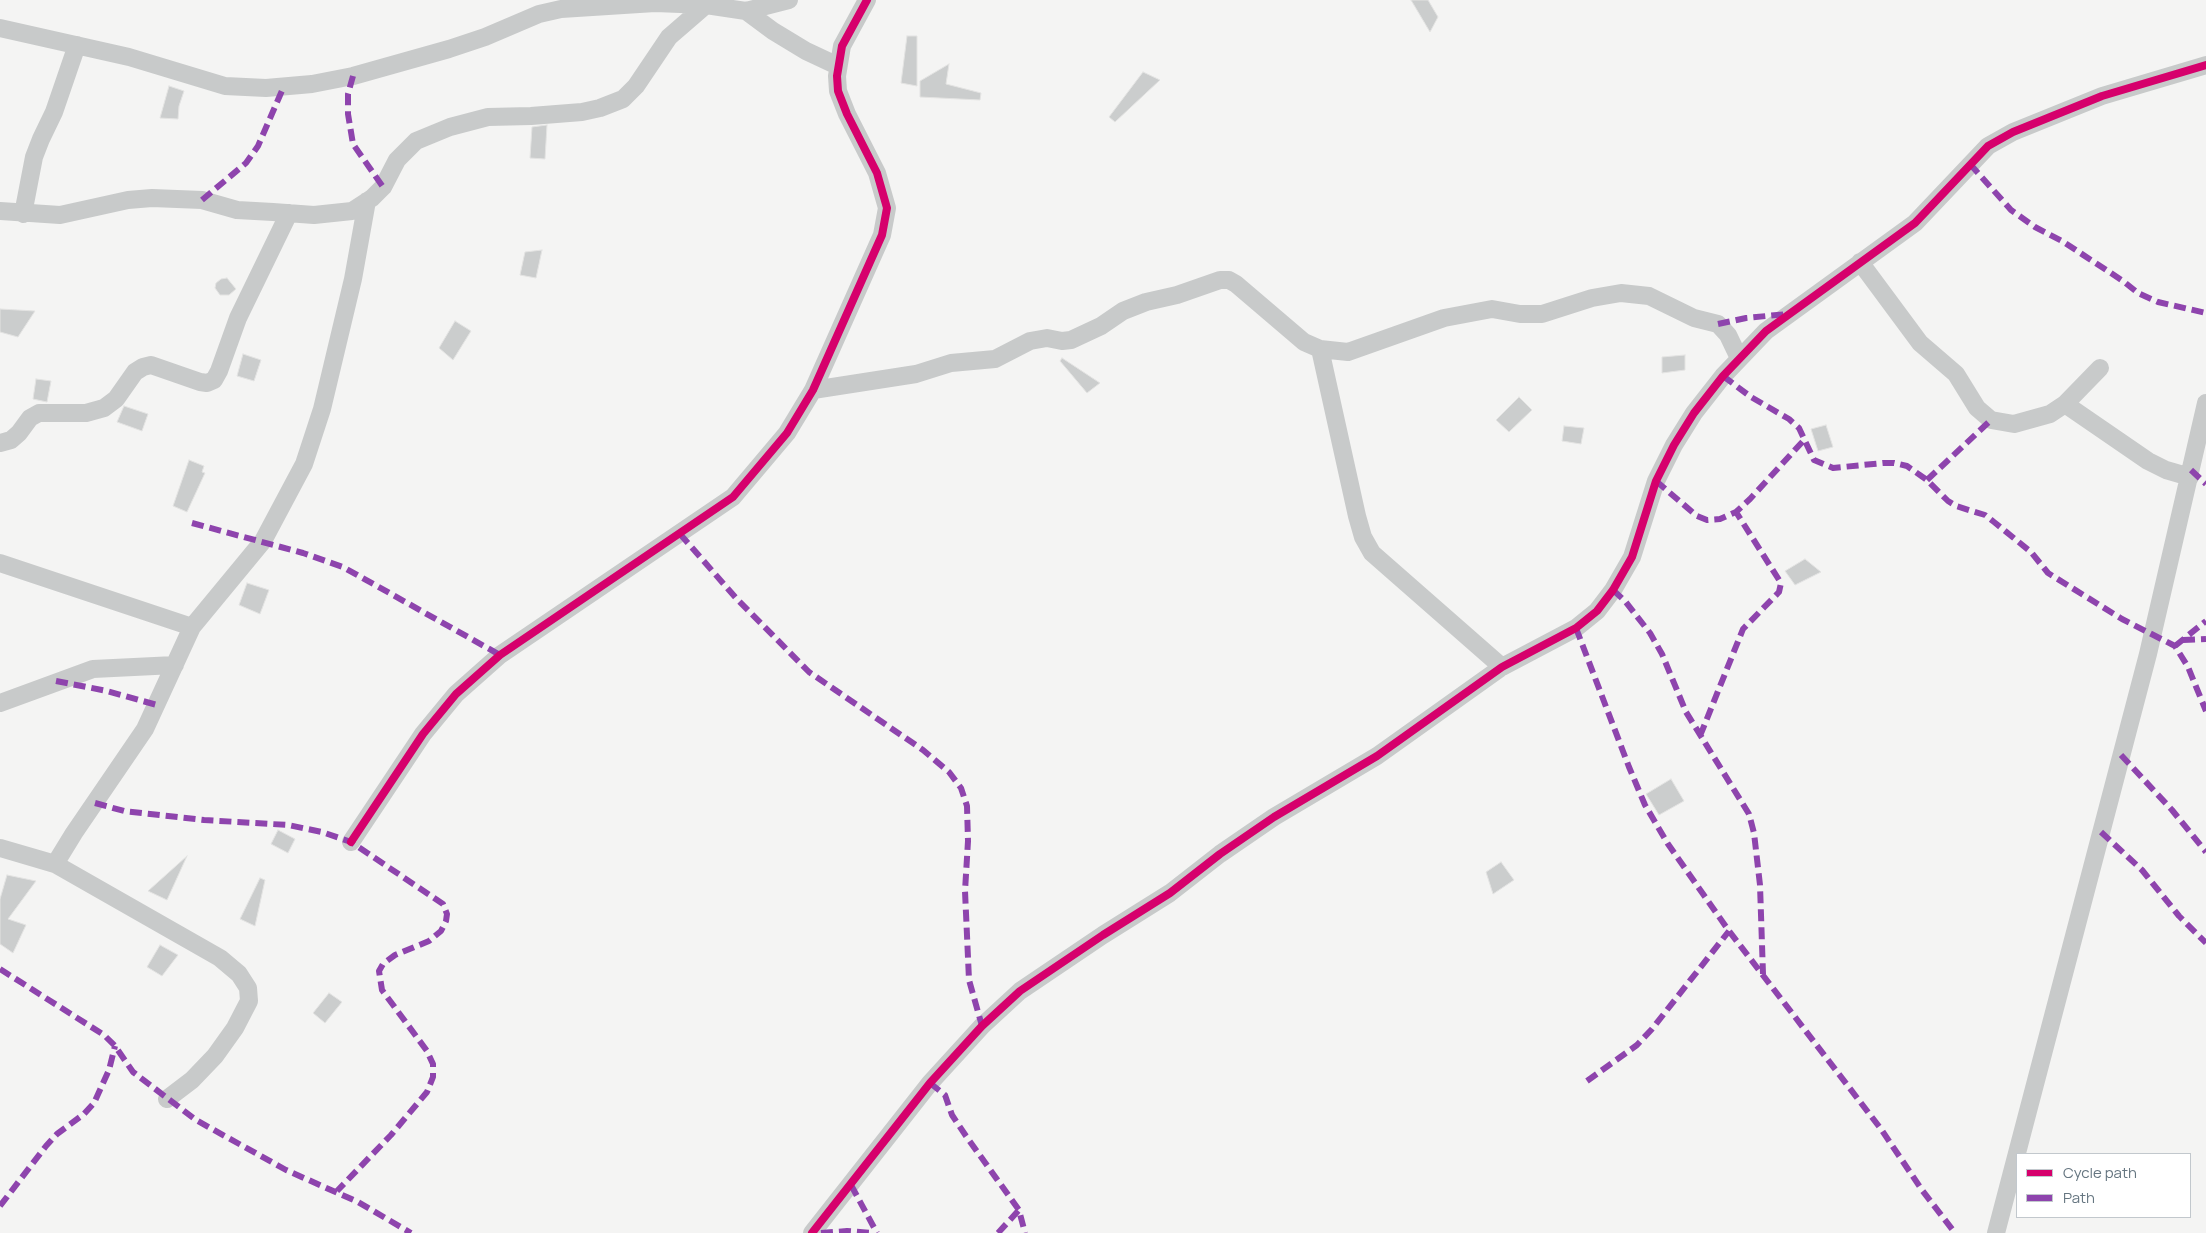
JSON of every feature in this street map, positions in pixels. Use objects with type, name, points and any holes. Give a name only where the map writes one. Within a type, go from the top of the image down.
[{"type":"street","points":[[0,28],[129,57],[225,86],[266,88],[312,84],[353,76],[449,49],[485,37],[539,14],[561,9],[655,1],[746,11],[790,0]]},
{"type":"street","points":[[350,842],[423,734],[456,694],[500,654],[733,497],[787,433],[813,390],[882,236],[887,208],[877,173],[847,114],[838,91],[838,66],[842,46],[867,0]]},
{"type":"street","points":[[0,211],[22,214],[60,215],[128,200],[152,198],[202,200],[237,210],[314,215],[352,211],[383,187],[397,160],[416,141],[450,127],[488,117],[582,112],[600,108],[623,99],[636,86],[669,37],[706,6]]},
{"type":"street","points":[[746,11],[772,31],[806,51],[838,66]]},
{"type":"street","points":[[22,214],[34,157],[54,112],[76,45]]},
{"type":"street","points":[[812,1233],[930,1083],[982,1026],[1020,990],[1096,939],[1170,894],[1220,854],[1274,817],[1377,756],[1502,667],[1576,628],[1597,611],[1613,590],[1632,557],[1656,481],[1674,445],[1694,413],[1739,358],[1766,331],[1915,223],[1988,146],[2012,132],[2102,96],[2206,65]]},
{"type":"street","points":[[56,864],[74,833],[145,729],[192,627],[263,541],[304,464],[322,409],[353,279],[367,201]]},
{"type":"street","points":[[0,443],[11,440],[30,418],[39,413],[86,413],[104,408],[116,399],[135,372],[143,367],[151,365],[200,382],[207,383],[214,380],[242,309],[289,213]]},
{"type":"street","points":[[1860,262],[1920,343],[1956,374],[1977,408],[1991,420],[2014,424],[2050,414],[2065,404],[2100,368]]},
{"type":"street","points":[[813,390],[916,374],[951,363],[995,360],[1019,345],[1030,341],[1047,338],[1062,341],[1071,340],[1101,326],[1123,311],[1146,302],[1177,295],[1220,280],[1229,280],[1236,284],[1304,342],[1320,350],[1348,352],[1444,318],[1473,312],[1492,309],[1520,314],[1542,314],[1592,298],[1621,293],[1649,296],[1694,318],[1718,324],[1728,335],[1739,358]]},
{"type":"street","points":[[1320,350],[1363,537],[1372,552],[1502,667]]},
{"type":"street","points":[[2065,404],[2148,461],[2166,470],[2190,477]]},
{"type":"street","points":[[2017,1153],[2148,654],[2206,404]]},
{"type":"street","points":[[0,563],[192,627]]},
{"type":"street","points":[[0,703],[93,669],[175,666]]},
{"type":"street","points":[[0,848],[56,864],[220,958],[239,974],[248,988],[249,1001],[235,1028],[215,1056],[192,1080],[167,1100]]},
{"type":"street","points":[[1996,1233],[2016,1157]]},
{"type":"building","points":[[1411,0],[1428,0],[1438,17],[1430,32]]},
{"type":"building","points":[[907,36],[917,36],[917,86],[901,83]]},
{"type":"building","points":[[949,64],[946,84],[981,93],[980,100],[920,97],[920,81]]},
{"type":"building","points":[[1143,72],[1160,80],[1115,122],[1109,117]]},
{"type":"building","points":[[169,86],[184,91],[179,106],[178,119],[160,118]]},
{"type":"building","points":[[547,125],[545,159],[530,158],[532,127]]},
{"type":"building","points":[[542,250],[536,278],[520,275],[525,252]]},
{"type":"building","points":[[227,278],[236,289],[229,295],[220,295],[215,288],[216,283],[221,279]]},
{"type":"building","points":[[0,309],[35,311],[18,337],[0,332]]},
{"type":"building","points":[[455,321],[471,331],[453,360],[439,348]]},
{"type":"building","points":[[243,354],[261,360],[254,381],[237,376]]},
{"type":"building","points":[[1685,355],[1685,370],[1662,373],[1662,357]]},
{"type":"building","points":[[1062,358],[1100,383],[1087,393],[1060,361]]},
{"type":"building","points":[[36,379],[51,381],[47,402],[33,399]]},
{"type":"building","points":[[1519,397],[1532,410],[1509,432],[1496,420]]},
{"type":"building","points":[[124,406],[148,414],[142,431],[117,422]]},
{"type":"building","points":[[1826,425],[1833,447],[1818,451],[1811,429]]},
{"type":"building","points":[[1564,426],[1584,428],[1581,444],[1562,441]]},
{"type":"building","points":[[189,460],[204,466],[202,472],[205,473],[187,512],[173,506]]},
{"type":"building","points":[[1805,559],[1821,572],[1795,585],[1785,571]]},
{"type":"building","points":[[247,583],[269,590],[260,614],[239,605]]},
{"type":"building","points":[[1671,779],[1684,801],[1659,815],[1646,794]]},
{"type":"building","points":[[278,830],[295,839],[288,853],[271,844]]},
{"type":"building","points":[[187,856],[167,900],[148,891]]},
{"type":"building","points":[[1501,862],[1514,880],[1493,894],[1486,872]]},
{"type":"building","points":[[7,875],[36,881],[8,919],[26,925],[13,953],[0,944],[0,899]]},
{"type":"building","points":[[260,878],[265,880],[255,926],[240,919]]},
{"type":"building","points":[[160,945],[178,955],[162,976],[147,967]]},
{"type":"building","points":[[329,993],[342,1002],[325,1023],[313,1013]]},
{"type":"marked path","points":[[353,76],[348,94],[348,114],[353,144],[383,187]]},
{"type":"marked path","points":[[202,200],[246,163],[258,146],[284,86]]},
{"type":"marked path","points":[[1970,164],[2011,210],[2035,227],[2062,241],[2138,293],[2158,302],[2206,313]]},
{"type":"marked path","points":[[1718,324],[1746,318],[1787,314]]},
{"type":"marked path","points":[[1723,376],[1751,397],[1789,419],[1799,428],[1814,460],[1833,468],[1883,463],[1907,466],[1927,480],[1948,501],[1956,506],[1985,515],[2031,552],[2048,573],[2122,619],[2175,646],[2188,667],[2206,711]]},
{"type":"marked path","points":[[1927,480],[1991,420]]},
{"type":"marked path","points":[[1656,481],[1697,516],[1707,520],[1720,519],[1736,512],[1750,499],[1804,440]]},
{"type":"marked path","points":[[2191,470],[2206,484]]},
{"type":"marked path","points":[[1700,736],[1743,629],[1779,592],[1781,583],[1736,512]]},
{"type":"marked path","points":[[192,523],[303,553],[343,567],[500,655]]},
{"type":"marked path","points":[[680,534],[736,598],[809,672],[923,750],[949,772],[961,788],[967,806],[968,841],[965,891],[969,980],[982,1026]]},
{"type":"marked path","points":[[1613,590],[1625,601],[1650,633],[1662,654],[1686,712],[1749,814],[1754,833],[1760,885],[1763,974]]},
{"type":"marked path","points":[[2175,646],[2206,621]]},
{"type":"marked path","points":[[1576,628],[1645,805],[1668,844],[1729,931],[1881,1129],[1922,1190],[1955,1233]]},
{"type":"marked path","points":[[2183,640],[2206,639]]},
{"type":"marked path","points":[[56,681],[107,691],[157,705]]},
{"type":"marked path","points":[[2121,755],[2172,810],[2206,852]]},
{"type":"marked path","points":[[95,803],[124,811],[204,820],[288,825],[322,832],[351,842],[443,904],[447,914],[441,931],[429,941],[395,955],[383,964],[379,971],[382,990],[427,1051],[433,1064],[433,1077],[427,1092],[391,1135],[337,1191]]},
{"type":"marked path","points":[[2101,832],[2142,870],[2179,916],[2206,943]]},
{"type":"marked path","points":[[1587,1081],[1637,1045],[1652,1029],[1729,931]]},
{"type":"marked path","points":[[0,969],[104,1035],[115,1046],[133,1072],[196,1120],[286,1170],[358,1202],[411,1233]]},
{"type":"marked path","points":[[0,1206],[46,1146],[57,1134],[84,1114],[94,1103],[109,1070],[115,1046]]},
{"type":"marked path","points":[[930,1083],[945,1095],[952,1115],[1019,1210],[1025,1233]]},
{"type":"marked path","points":[[851,1185],[877,1233]]},
{"type":"marked path","points":[[998,1233],[1019,1210]]},
{"type":"marked path","points":[[821,1233],[847,1231],[874,1233]]},
{"type":"cycle path","points":[[351,842],[423,734],[456,694],[500,655],[733,497],[787,433],[813,390],[882,235],[887,208],[877,173],[847,114],[838,91],[837,76],[842,46],[867,0]]},
{"type":"cycle path","points":[[812,1233],[930,1083],[982,1026],[1020,991],[1170,893],[1220,854],[1274,817],[1377,756],[1502,667],[1576,628],[1597,611],[1613,590],[1632,557],[1656,481],[1674,445],[1694,413],[1723,376],[1766,331],[1915,223],[1988,146],[2013,132],[2102,96],[2206,65]]}]
